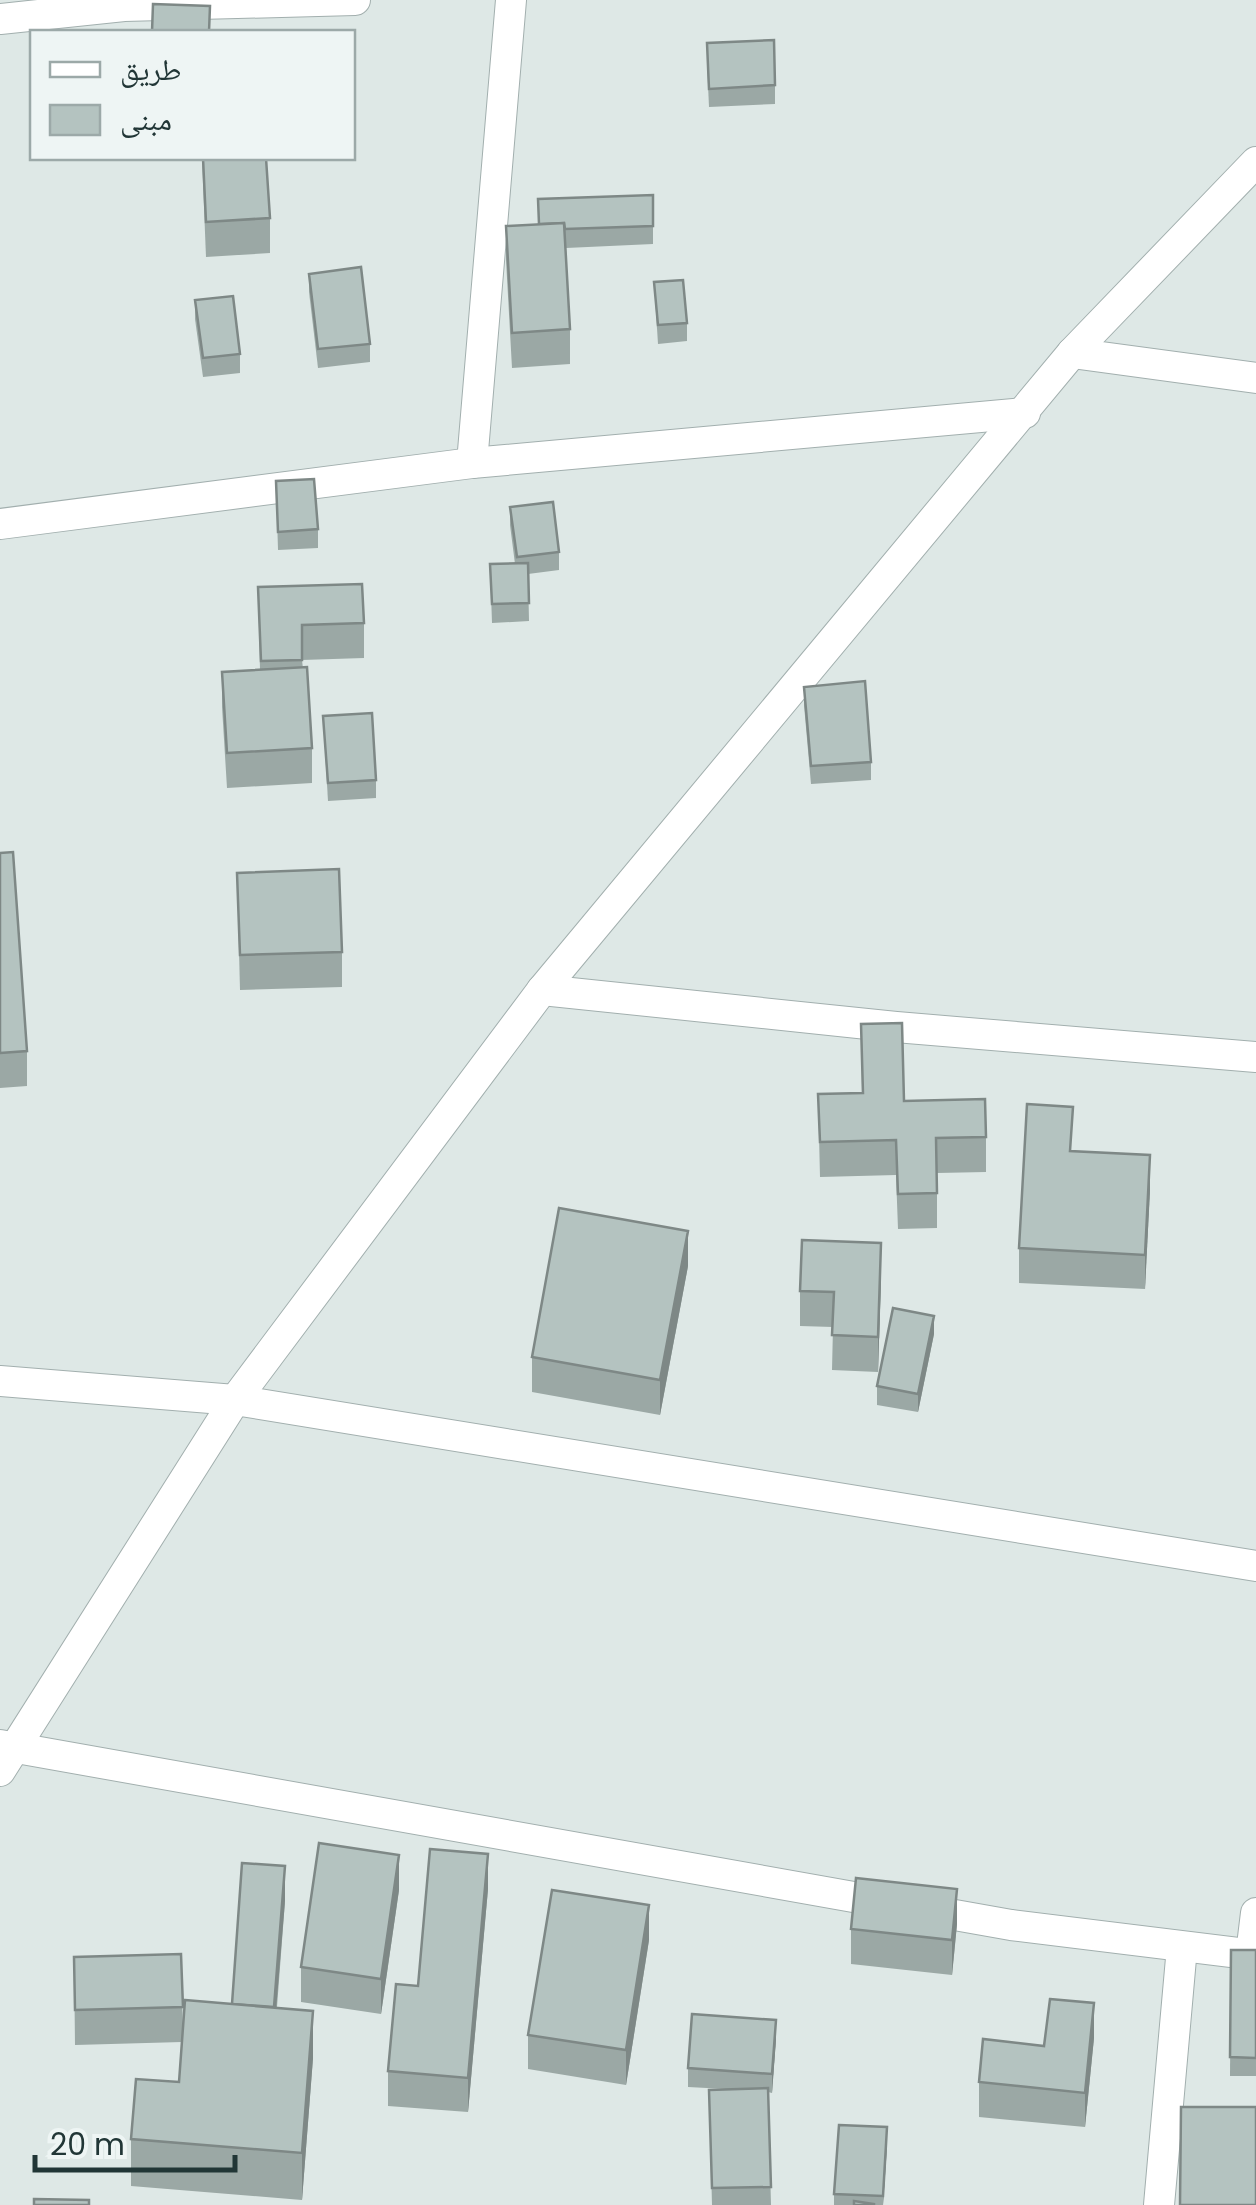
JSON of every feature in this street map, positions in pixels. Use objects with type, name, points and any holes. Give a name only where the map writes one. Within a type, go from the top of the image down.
[{"type":"street","points":[[0,19],[124,3],[355,0]]},
{"type":"street","points":[[472,463],[511,0]]},
{"type":"street","points":[[1256,162],[1072,353],[542,990],[235,1400],[5,1754],[1011,1925],[1182,1947],[1254,1954],[1256,1913]]},
{"type":"street","points":[[1072,353],[1256,378]]},
{"type":"street","points":[[0,524],[472,463],[1025,413]]},
{"type":"street","points":[[542,990],[896,1027],[1256,1057]]},
{"type":"street","points":[[0,1381],[235,1400],[1256,1566]]},
{"type":"street","points":[[1159,2205],[1182,1947]]},
{"type":"building","points":[[153,4],[210,6],[209,30],[152,30]]},
{"type":"building","points":[[774,40],[775,85],[709,89],[707,43]]},
{"type":"building","points":[[203,160],[266,160],[270,218],[206,222]]},
{"type":"building","points":[[653,195],[653,226],[565,229],[564,223],[539,224],[538,199]]},
{"type":"building","points":[[564,223],[570,329],[512,333],[506,226]]},
{"type":"building","points":[[361,267],[370,344],[318,349],[309,274]]},
{"type":"building","points":[[683,280],[687,323],[658,325],[654,282]]},
{"type":"building","points":[[233,296],[240,354],[203,358],[195,300]]},
{"type":"building","points":[[314,479],[318,529],[278,532],[276,481]]},
{"type":"building","points":[[553,502],[559,552],[517,557],[510,507]]},
{"type":"building","points":[[528,563],[529,603],[492,604],[490,564]]},
{"type":"building","points":[[362,584],[364,623],[302,625],[302,660],[261,661],[258,587]]},
{"type":"building","points":[[307,667],[312,748],[227,753],[222,672]]},
{"type":"building","points":[[865,681],[871,762],[811,766],[804,687]]},
{"type":"building","points":[[372,713],[376,780],[328,783],[323,716]]},
{"type":"building","points":[[13,852],[27,1051],[0,1053],[0,853]]},
{"type":"building","points":[[339,869],[342,952],[240,955],[237,873]]},
{"type":"building","points":[[902,1023],[904,1101],[985,1099],[986,1137],[936,1138],[937,1193],[898,1194],[896,1140],[820,1142],[818,1094],[863,1093],[861,1024]]},
{"type":"building","points":[[1027,1104],[1073,1107],[1070,1151],[1150,1155],[1145,1255],[1019,1248]]},
{"type":"building","points":[[559,1208],[688,1231],[660,1380],[532,1357]]},
{"type":"building","points":[[802,1240],[881,1243],[878,1337],[832,1335],[834,1292],[800,1291]]},
{"type":"building","points":[[893,1308],[934,1316],[918,1394],[877,1386]]},
{"type":"building","points":[[319,1843],[399,1855],[381,1979],[301,1967]]},
{"type":"building","points":[[430,1849],[488,1854],[468,2078],[388,2071],[396,1984],[418,1986]]},
{"type":"building","points":[[242,1863],[285,1866],[274,2007],[232,2004]]},
{"type":"building","points":[[856,1878],[957,1889],[952,1940],[851,1929]]},
{"type":"building","points":[[552,1890],[649,1905],[626,2050],[528,2035]]},
{"type":"building","points":[[1231,1950],[1256,1950],[1256,2058],[1230,2057]]},
{"type":"building","points":[[181,1954],[183,2007],[75,2010],[74,1957]]},
{"type":"building","points":[[1050,1999],[1094,2003],[1085,2093],[979,2082],[983,2039],[1044,2046]]},
{"type":"building","points":[[185,2000],[313,2011],[302,2153],[131,2139],[136,2079],[179,2082]]},
{"type":"building","points":[[692,2014],[776,2020],[772,2074],[688,2068]]},
{"type":"building","points":[[768,2088],[771,2187],[712,2188],[709,2090]]},
{"type":"building","points":[[1181,2107],[1256,2107],[1256,2205],[1180,2205]]},
{"type":"building","points":[[839,2125],[887,2127],[883,2196],[834,2194]]},
{"type":"building","points":[[34,2199],[89,2200],[89,2205],[34,2205]]}]
